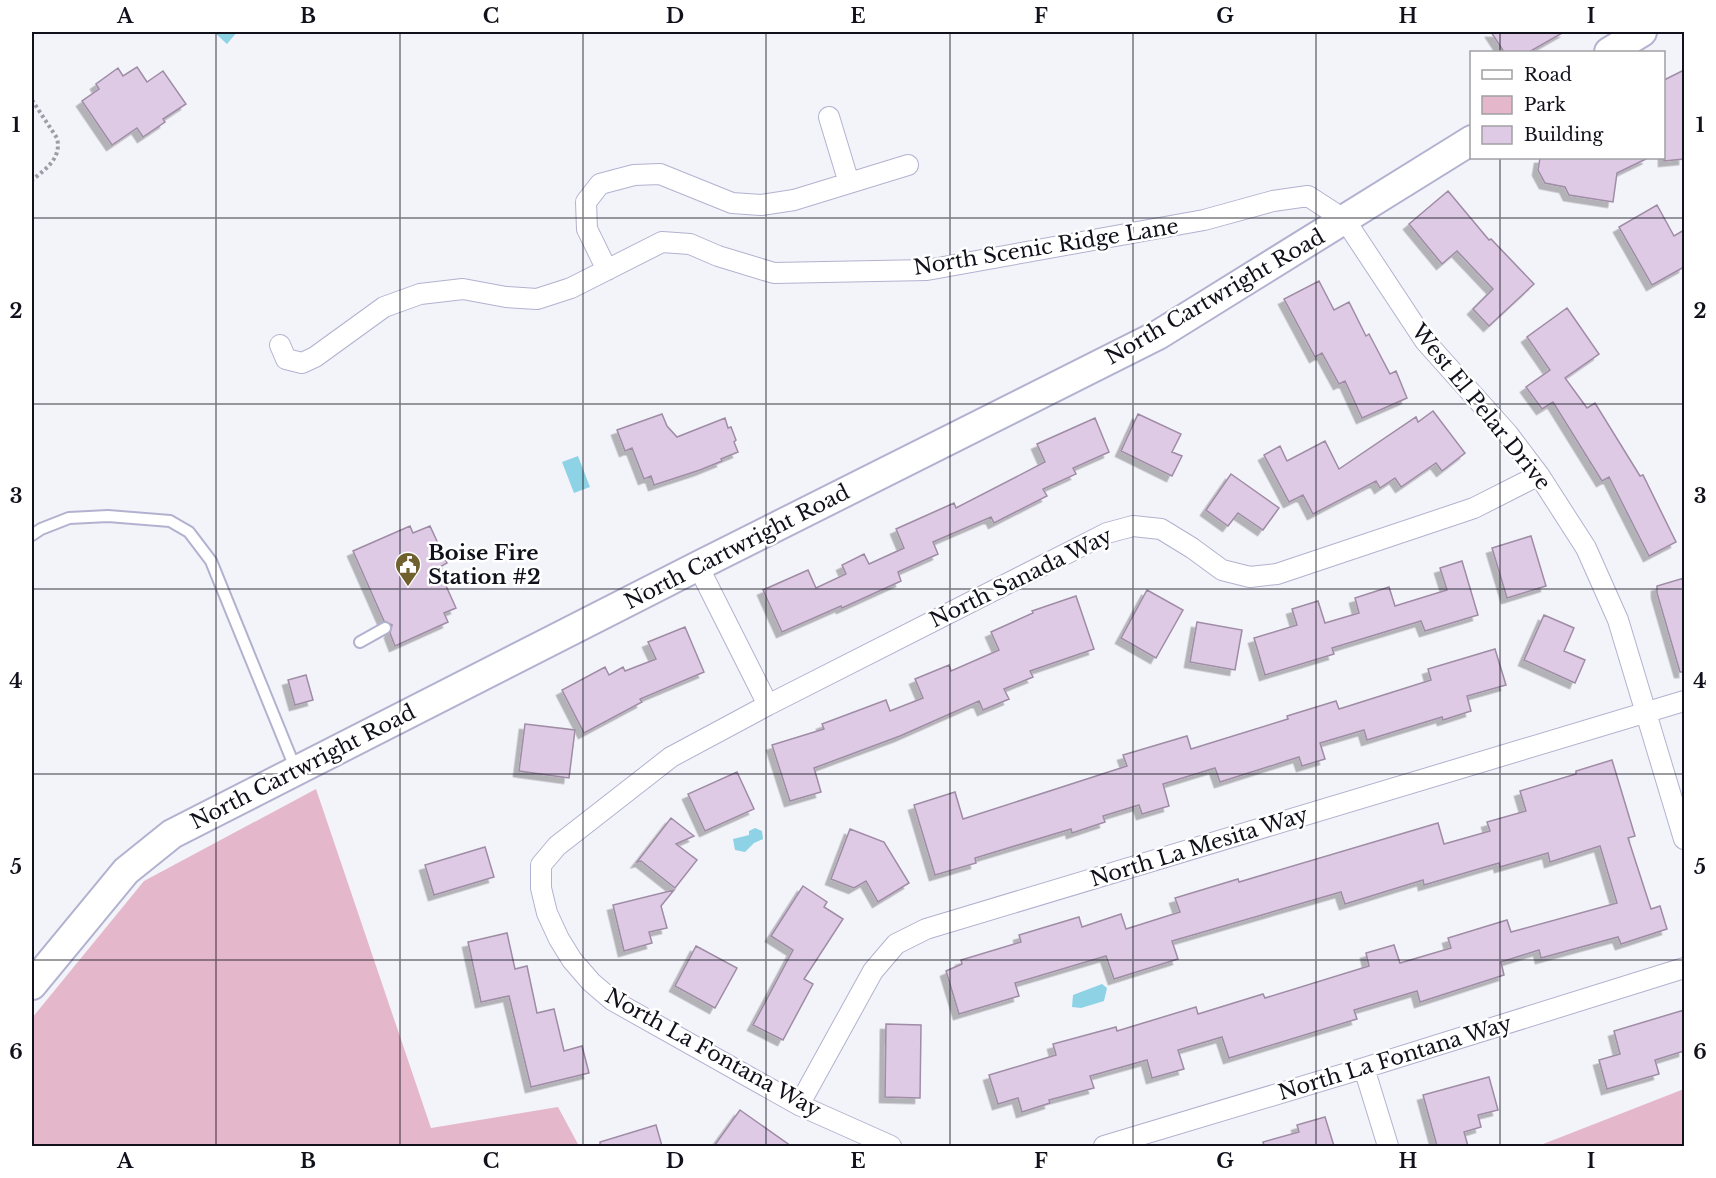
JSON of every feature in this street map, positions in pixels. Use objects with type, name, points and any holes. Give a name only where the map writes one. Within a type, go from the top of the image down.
[{"type":"street","points":[[1611,51],[1642,32]]},
{"type":"street","points":[[829,117],[849,183]]},
{"type":"street","name":"North Cartwright Road","points":[[32,985],[126,871],[172,834],[1158,335],[1470,141]]},
{"type":"street","points":[[607,270],[587,229],[586,202],[600,184],[634,175],[660,174],[732,203],[761,205],[795,200],[908,165]]},
{"type":"street","name":"North Scenic Ridge Lane","points":[[280,345],[286,359],[302,363],[315,357],[384,308],[420,294],[463,289],[506,297],[537,299],[571,288],[662,242],[690,244],[718,256],[774,273],[927,270],[1204,220],[1273,201],[1308,196],[1345,220]]},
{"type":"street","name":"West El Pelar Drive","points":[[1345,220],[1425,341],[1508,434],[1539,475],[1586,548],[1618,620],[1684,839]]},
{"type":"street","name":"North Sanada Way","points":[[541,865],[557,846],[671,757],[768,705],[1107,533],[1133,526],[1161,529],[1192,548],[1221,570],[1250,577],[1277,574],[1474,508],[1539,475]]},
{"type":"street","points":[[698,566],[768,705]]},
{"type":"street","name":"North La Mesita Way","points":[[799,1104],[873,971],[896,944],[926,929],[1684,701]]},
{"type":"street","name":"North La Fontana Way","points":[[541,865],[541,888],[547,913],[559,939],[572,960],[591,982],[612,1000],[799,1104],[891,1146]]},
{"type":"street","name":"North La Fontana Way","points":[[1104,1146],[1684,968]]},
{"type":"street","points":[[1364,1068],[1388,1146]]},
{"type":"lane","points":[[32,535],[69,518],[108,516],[170,521],[189,532],[211,561],[296,770]]},
{"type":"lane","points":[[360,642],[385,628]]},
{"type":"path","points":[[32,100],[57,138],[58,146],[57,154],[48,167],[32,180]]},
{"type":"green space","points":[[316,789],[431,1128],[558,1107],[579,1146],[32,1146],[32,1018],[144,881]]},
{"type":"green space","points":[[1684,1089],[1684,1146],[1538,1146]]},
{"type":"water","points":[[214,32],[237,32],[227,44]]},
{"type":"water","points":[[578,456],[590,487],[574,493],[562,462]]},
{"type":"water","points":[[755,828],[762,831],[763,839],[754,843],[745,852],[735,850],[733,839],[749,835],[749,831]]},
{"type":"water","points":[[1102,984],[1107,988],[1104,1001],[1081,1008],[1072,1007],[1073,995]]},
{"type":"building","points":[[1491,32],[1564,32],[1531,51],[1503,51]]},
{"type":"building","points":[[137,67],[147,82],[163,71],[186,104],[163,119],[165,122],[143,137],[137,128],[112,145],[82,101],[99,89],[96,84],[118,68],[123,76]]},
{"type":"building","points":[[1684,70],[1684,159],[1664,161],[1665,80]]},
{"type":"building","points":[[1540,159],[1646,159],[1617,173],[1613,202],[1569,195],[1565,187],[1545,183],[1538,170]]},
{"type":"building","points":[[1448,191],[1489,240],[1491,239],[1534,284],[1489,326],[1473,309],[1493,289],[1457,251],[1442,264],[1409,224]]},
{"type":"building","points":[[1657,205],[1674,236],[1684,230],[1684,267],[1652,285],[1619,227]]},
{"type":"building","points":[[1319,281],[1334,310],[1349,302],[1366,336],[1369,334],[1390,374],[1396,371],[1407,398],[1362,418],[1345,381],[1339,384],[1322,353],[1315,357],[1284,299]]},
{"type":"building","points":[[1567,308],[1599,354],[1565,378],[1587,408],[1595,403],[1640,476],[1643,475],[1676,542],[1649,556],[1609,477],[1602,481],[1553,402],[1542,409],[1526,387],[1550,370],[1527,337]]},
{"type":"building","points":[[1433,411],[1465,453],[1442,471],[1436,463],[1401,487],[1395,478],[1380,488],[1376,481],[1313,514],[1303,495],[1289,502],[1264,455],[1280,446],[1287,461],[1325,441],[1339,469],[1416,417],[1418,422]]},
{"type":"building","points":[[662,414],[667,426],[677,437],[725,418],[736,440],[734,442],[738,452],[700,470],[654,485],[651,476],[644,479],[632,448],[625,451],[617,430]]},
{"type":"building","points":[[1138,414],[1181,434],[1172,452],[1182,456],[1172,476],[1121,451]]},
{"type":"building","points":[[1095,418],[1109,452],[1073,468],[1076,474],[1043,489],[1047,496],[994,523],[991,517],[933,542],[938,554],[898,572],[901,581],[782,632],[763,590],[808,570],[816,588],[846,574],[842,565],[864,554],[869,564],[904,548],[896,529],[954,503],[956,508],[1045,462],[1037,444]]},
{"type":"building","points":[[1231,474],[1279,508],[1263,530],[1238,513],[1228,526],[1206,510]]},
{"type":"building","name":"Boise Fire Station #2","points":[[410,526],[413,533],[430,526],[447,563],[438,568],[456,608],[444,613],[448,622],[395,646],[390,633],[392,625],[384,621],[353,551]]},
{"type":"building","points":[[1531,536],[1546,586],[1507,598],[1492,548]]},
{"type":"building","points":[[1462,561],[1478,615],[1425,631],[1421,621],[1332,648],[1334,654],[1265,675],[1254,638],[1297,625],[1292,609],[1318,601],[1325,623],[1359,613],[1355,598],[1389,587],[1395,606],[1447,590],[1440,568]]},
{"type":"building","points":[[1684,578],[1684,672],[1680,672],[1657,593],[1657,586]]},
{"type":"building","points":[[1147,590],[1183,610],[1156,658],[1121,638]]},
{"type":"building","points":[[1076,596],[1094,649],[1030,671],[1033,677],[1004,689],[1009,699],[983,710],[979,701],[900,736],[814,768],[821,792],[790,801],[772,745],[824,729],[822,724],[886,700],[890,711],[923,698],[915,679],[949,665],[951,671],[999,650],[991,632],[1033,613],[1032,611]]},
{"type":"building","points":[[1544,615],[1574,628],[1564,651],[1585,660],[1575,683],[1524,660]]},
{"type":"building","points":[[1197,622],[1242,630],[1235,670],[1190,662]]},
{"type":"building","points":[[685,627],[704,672],[640,699],[642,702],[584,733],[562,690],[605,667],[609,675],[623,667],[625,671],[656,659],[648,642]]},
{"type":"building","points":[[1495,649],[1506,685],[1467,696],[1471,711],[1443,720],[1442,717],[1367,740],[1364,730],[1320,743],[1325,759],[1302,766],[1299,757],[1220,782],[1215,768],[1163,784],[1169,806],[1142,814],[1139,805],[1103,816],[1105,822],[1072,833],[1071,829],[975,858],[976,863],[935,875],[914,805],[955,792],[963,819],[1127,766],[1123,755],[1187,736],[1191,749],[1288,719],[1287,716],[1336,701],[1339,709],[1431,680],[1428,669]]},
{"type":"building","points":[[306,675],[313,700],[295,705],[288,680]]},
{"type":"building","points":[[525,724],[575,730],[569,778],[519,771]]},
{"type":"building","points":[[1612,760],[1635,836],[1628,838],[1651,909],[1660,906],[1667,929],[1621,944],[1618,937],[1541,958],[1539,950],[1501,962],[1504,975],[1420,1002],[1417,991],[1354,1010],[1357,1019],[1229,1058],[1222,1037],[1178,1050],[1184,1069],[1152,1078],[1147,1060],[1090,1076],[1094,1088],[1049,1100],[1050,1103],[1022,1112],[1018,1098],[998,1104],[989,1075],[1056,1055],[1053,1044],[1116,1027],[1117,1031],[1196,1007],[1198,1014],[1263,994],[1265,998],[1369,966],[1366,953],[1394,945],[1400,963],[1451,948],[1448,938],[1507,920],[1511,932],[1617,903],[1600,846],[1550,862],[1548,853],[1500,867],[1499,863],[1424,885],[1423,880],[1345,904],[1341,892],[1172,941],[1178,959],[1114,979],[1106,956],[1015,983],[1019,996],[959,1014],[946,971],[962,964],[961,960],[1021,942],[1019,935],[1079,917],[1082,927],[1121,914],[1126,929],[1180,912],[1175,898],[1238,879],[1239,882],[1438,823],[1444,844],[1490,831],[1487,822],[1526,811],[1520,791]]},
{"type":"building","points":[[737,772],[754,809],[705,831],[688,794]]},
{"type":"building","points":[[671,818],[694,836],[676,844],[697,860],[675,888],[641,861],[637,862]]},
{"type":"building","points":[[850,829],[884,842],[909,883],[878,902],[866,881],[854,888],[831,879]]},
{"type":"building","points":[[485,847],[494,877],[434,895],[425,865]]},
{"type":"building","points":[[803,886],[827,902],[824,907],[843,919],[804,979],[813,984],[783,1040],[753,1025],[793,950],[771,936]]},
{"type":"building","points":[[674,890],[661,906],[667,928],[649,932],[652,943],[624,951],[613,905]]},
{"type":"building","points":[[507,933],[515,969],[527,966],[537,1013],[554,1009],[564,1051],[582,1046],[589,1073],[531,1087],[509,996],[481,1002],[468,942]]},
{"type":"building","points":[[696,946],[737,968],[715,1008],[675,986]]},
{"type":"building","points":[[1684,1010],[1684,1051],[1655,1060],[1659,1074],[1607,1089],[1599,1060],[1620,1054],[1614,1031]]},
{"type":"building","points":[[886,1024],[921,1025],[920,1098],[885,1097]]},
{"type":"building","points":[[1489,1077],[1498,1110],[1478,1115],[1481,1127],[1464,1132],[1468,1146],[1437,1146],[1423,1095]]},
{"type":"building","points":[[740,1110],[791,1146],[714,1146]]},
{"type":"building","points":[[1325,1117],[1334,1146],[1264,1146],[1263,1142],[1299,1132],[1297,1125]]},
{"type":"building","points":[[656,1125],[662,1146],[600,1146],[600,1142]]},
{"type":"place","name":"Boise Fire Station #2","points":[[408,588]]}]
